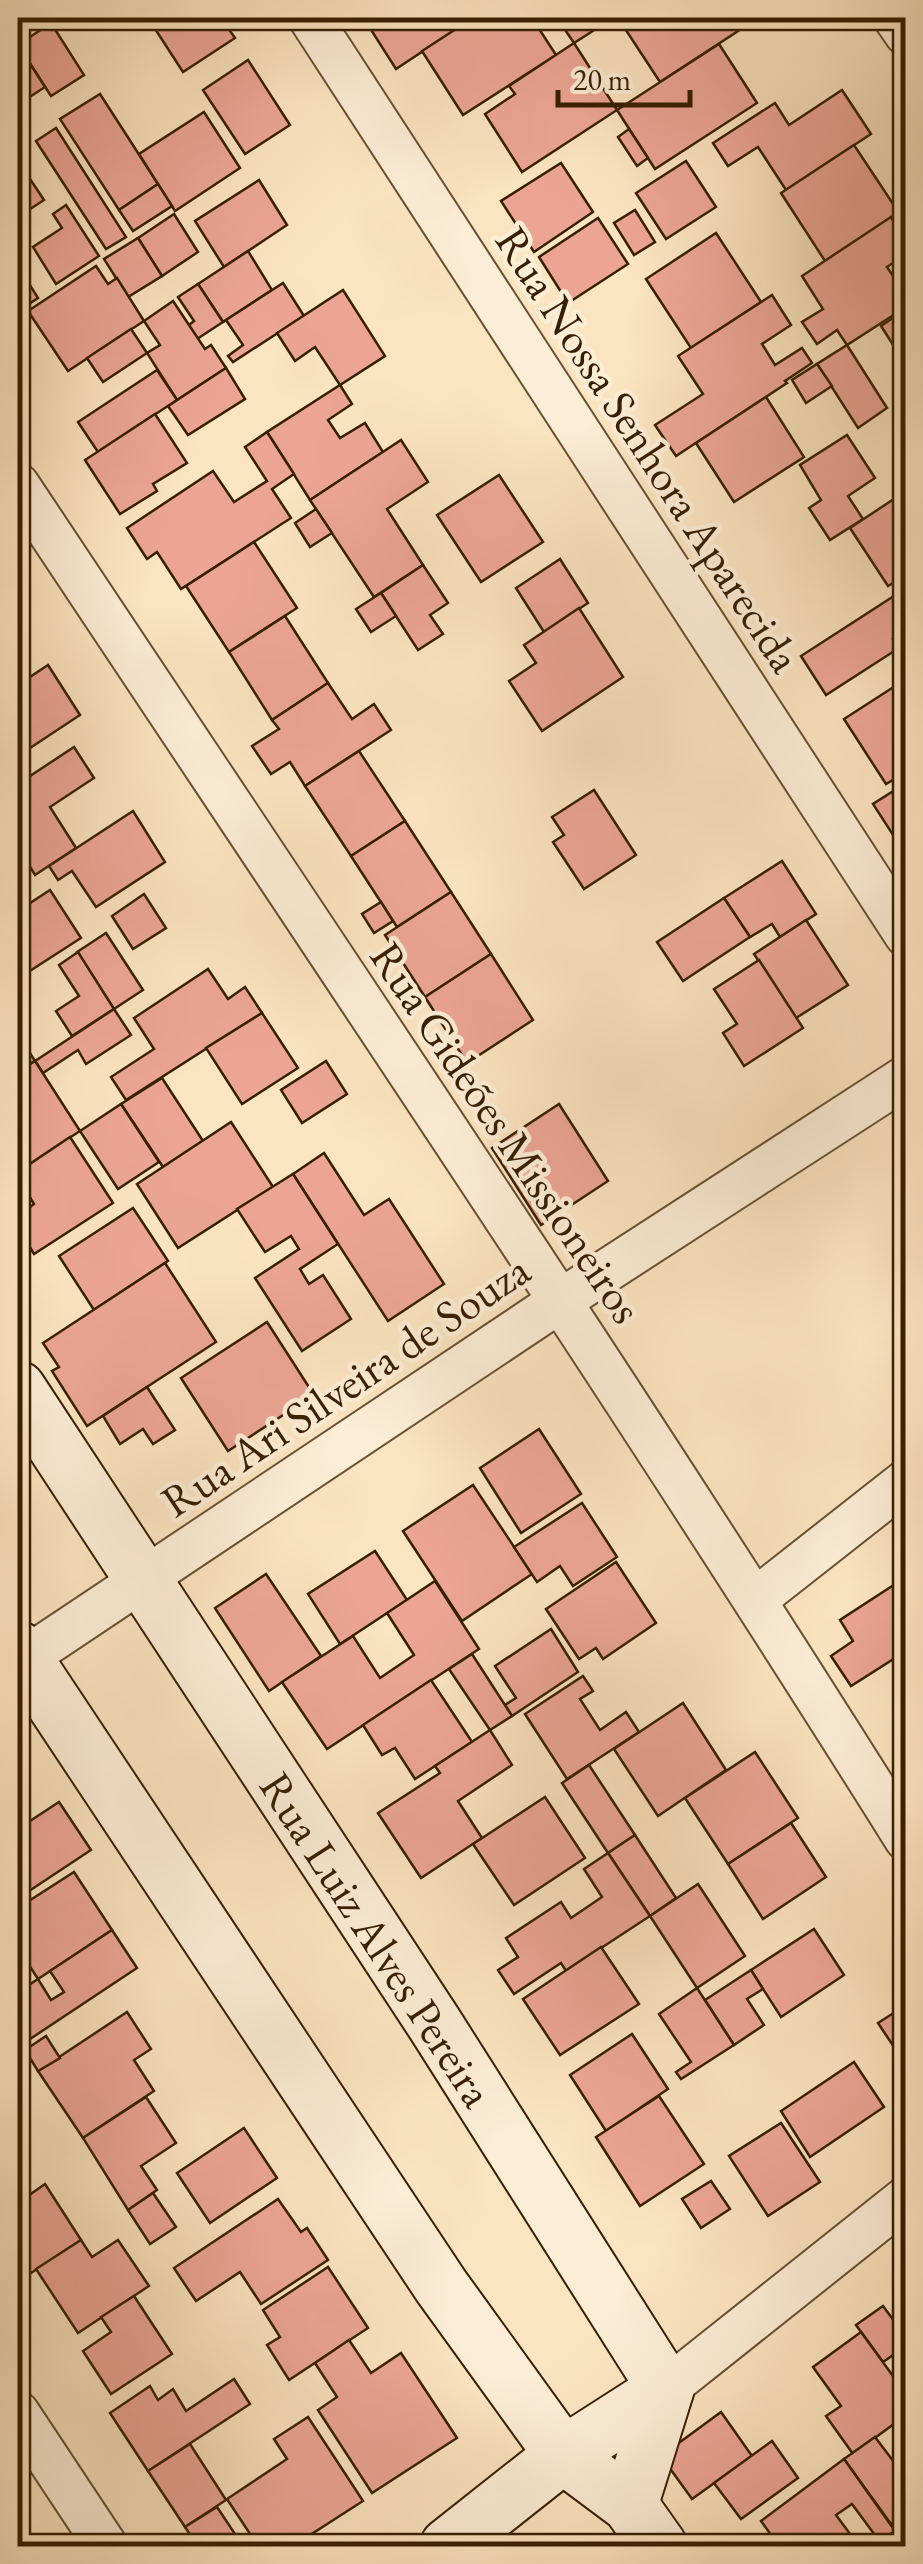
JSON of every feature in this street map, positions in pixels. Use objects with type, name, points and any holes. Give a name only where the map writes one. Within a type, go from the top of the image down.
[{"type":"street","name":"Rua Nossa Senhora Aparecida","points":[[310,18],[906,936]]},
{"type":"street","points":[[895,18],[906,34]]},
{"type":"street","name":"Rua Gideões Missioneiros","points":[[18,485],[756,1599],[906,1839]]},
{"type":"street","name":"Rua Ari Silveira de Souza","points":[[20,1657],[906,1077]]},
{"type":"street","name":"Rua Luiz Alves Pereira","points":[[18,1389],[434,2023],[666,2389]]},
{"type":"street","points":[[756,1599],[906,1481]]},
{"type":"street","points":[[20,1657],[441,2286],[563,2455],[644,2526]]},
{"type":"street","points":[[448,2546],[563,2455],[666,2389],[906,2198]]},
{"type":"street","points":[[644,2526],[666,2389]]},
{"type":"street","points":[[18,2413],[106,2546]]},
{"type":"building","points":[[148,18],[221,18],[235,38],[183,72]]},
{"type":"building","points":[[373,18],[473,18],[396,69],[366,22]]},
{"type":"building","points":[[473,18],[532,18],[556,55],[463,115],[422,51]]},
{"type":"building","points":[[557,18],[592,18],[599,27],[574,43]]},
{"type":"building","points":[[618,18],[758,18],[660,82]]},
{"type":"building","points":[[51,23],[84,75],[51,96],[18,45]]},
{"type":"building","points":[[574,43],[617,110],[522,172],[485,114],[515,94],[509,86]]},
{"type":"building","points":[[719,44],[757,103],[655,169],[617,110]]},
{"type":"building","points":[[18,45],[45,87],[19,104],[18,102]]},
{"type":"building","points":[[248,60],[290,125],[245,154],[203,90]]},
{"type":"building","points":[[842,90],[871,134],[786,190],[758,147],[728,166],[713,143],[775,103],[789,125]]},
{"type":"building","points":[[100,94],[158,184],[119,210],[60,119]]},
{"type":"building","points":[[204,112],[240,168],[175,211],[139,154]]},
{"type":"building","points":[[56,128],[126,237],[106,249],[36,141]]},
{"type":"building","points":[[629,129],[648,158],[637,166],[618,137]]},
{"type":"building","points":[[854,145],[899,213],[825,261],[781,193]]},
{"type":"building","points":[[18,161],[44,200],[18,217]]},
{"type":"building","points":[[686,161],[716,207],[666,239],[636,193]]},
{"type":"building","points":[[561,163],[593,212],[534,252],[501,201]]},
{"type":"building","points":[[259,180],[287,225],[224,267],[195,221]]},
{"type":"building","points":[[158,184],[172,206],[133,231],[119,210]]},
{"type":"building","points":[[66,205],[99,256],[56,284],[33,247],[62,228],[53,214]]},
{"type":"building","points":[[635,210],[655,242],[634,255],[614,223]]},
{"type":"building","points":[[174,214],[198,252],[162,276],[138,238]]},
{"type":"building","points":[[891,217],[906,241],[906,254],[887,267],[906,295],[906,307],[847,345],[837,330],[817,344],[802,322],[823,309],[802,276]]},
{"type":"building","points":[[598,218],[628,264],[568,303],[539,257]]},
{"type":"building","points":[[716,233],[761,302],[691,348],[646,279]]},
{"type":"building","points":[[138,238],[162,276],[128,297],[104,259]]},
{"type":"building","points":[[248,251],[272,290],[223,322],[198,284]]},
{"type":"building","points":[[18,266],[38,298],[18,311]]},
{"type":"building","points":[[96,266],[108,284],[117,278],[144,321],[68,371],[28,311]]},
{"type":"building","points":[[283,283],[304,316],[233,362],[228,356],[243,345],[226,320]]},
{"type":"building","points":[[198,284],[223,322],[197,339],[189,325],[194,321],[178,297]]},
{"type":"building","points":[[343,290],[385,356],[340,385],[315,347],[295,361],[277,333]]},
{"type":"building","points":[[772,295],[791,325],[762,344],[775,365],[802,348],[812,363],[676,456],[655,425],[703,394],[678,356]]},
{"type":"building","points":[[173,301],[205,349],[211,345],[226,368],[177,400],[147,353],[160,345],[144,321]]},
{"type":"building","points":[[906,309],[906,365],[881,326]]},
{"type":"building","points":[[131,329],[147,353],[103,382],[87,358]]},
{"type":"building","points":[[847,345],[887,408],[858,428],[817,364]]},
{"type":"building","points":[[817,364],[832,386],[806,403],[792,380]]},
{"type":"building","points":[[226,368],[245,399],[188,435],[168,406]]},
{"type":"building","points":[[157,370],[177,400],[98,452],[78,422]]},
{"type":"building","points":[[340,385],[352,404],[328,420],[340,438],[365,423],[383,452],[310,500],[267,432]]},
{"type":"building","points":[[766,397],[804,457],[734,502],[696,443]]},
{"type":"building","points":[[155,414],[187,463],[153,484],[157,491],[120,514],[85,460]]},
{"type":"building","points":[[267,432],[294,474],[272,489],[291,518],[181,589],[157,552],[147,559],[127,528],[213,471],[234,502],[267,481],[245,447]]},
{"type":"building","points":[[847,435],[875,478],[848,496],[863,519],[830,540],[809,508],[821,500],[800,465]]},
{"type":"building","points":[[401,440],[428,482],[387,509],[423,565],[374,597],[310,500]]},
{"type":"building","points":[[499,475],[543,542],[481,582],[437,515]]},
{"type":"building","points":[[900,495],[906,503],[906,575],[888,586],[850,528]]},
{"type":"building","points":[[316,509],[332,533],[310,547],[295,523]]},
{"type":"building","points":[[254,542],[297,608],[229,652],[186,586]]},
{"type":"building","points":[[560,559],[588,603],[544,632],[516,588]]},
{"type":"building","points":[[423,565],[448,603],[430,615],[443,634],[418,650],[381,593]]},
{"type":"building","points":[[381,593],[396,616],[371,632],[356,609]]},
{"type":"building","points":[[894,596],[906,614],[906,631],[893,639],[899,648],[826,695],[801,656]]},
{"type":"building","points":[[579,608],[623,677],[542,731],[509,681],[536,663],[524,645]]},
{"type":"building","points":[[285,616],[328,683],[272,720],[229,652]]},
{"type":"building","points":[[48,665],[80,715],[18,756],[18,685]]},
{"type":"building","points":[[906,679],[906,772],[886,784],[844,719]]},
{"type":"building","points":[[328,683],[352,719],[374,704],[391,730],[305,786],[290,762],[271,774],[252,746],[279,729],[272,720]]},
{"type":"building","points":[[74,747],[94,778],[50,807],[76,848],[35,875],[18,847],[18,784]]},
{"type":"building","points":[[359,751],[405,821],[351,856],[305,786]]},
{"type":"building","points":[[906,783],[906,855],[873,804]]},
{"type":"building","points":[[594,790],[636,855],[584,889],[553,842],[564,835],[552,817]]},
{"type":"building","points":[[133,811],[165,862],[96,907],[72,871],[58,880],[49,866]]},
{"type":"building","points":[[405,821],[451,892],[397,927],[351,856]]},
{"type":"building","points":[[782,861],[816,914],[780,937],[772,924],[750,937],[724,898]]},
{"type":"building","points":[[50,890],[81,938],[22,976],[18,970],[18,911]]},
{"type":"building","points":[[451,892],[491,954],[425,997],[385,935]]},
{"type":"building","points":[[144,894],[166,928],[133,949],[112,916]]},
{"type":"building","points":[[724,898],[750,937],[683,981],[657,942]]},
{"type":"building","points":[[381,902],[393,921],[374,933],[362,914]]},
{"type":"building","points":[[806,920],[848,985],[796,1018],[754,954]]},
{"type":"building","points":[[106,933],[143,990],[114,1009],[77,952]]},
{"type":"building","points":[[78,952],[114,1009],[72,1036],[56,1011],[79,996],[59,965]]},
{"type":"building","points":[[491,954],[533,1020],[467,1063],[425,997]]},
{"type":"building","points":[[759,960],[803,1028],[744,1066],[723,1033],[737,1024],[714,989]]},
{"type":"building","points":[[208,969],[228,999],[245,987],[262,1013],[126,1100],[111,1077],[154,1049],[134,1018]]},
{"type":"building","points":[[114,1009],[131,1035],[86,1064],[78,1050],[43,1073],[35,1061]]},
{"type":"building","points":[[262,1013],[298,1068],[242,1104],[206,1048]]},
{"type":"building","points":[[18,1034],[35,1061],[18,1072]]},
{"type":"building","points":[[35,1061],[80,1131],[18,1172],[18,1072]]},
{"type":"building","points":[[326,1061],[347,1094],[302,1123],[281,1090]]},
{"type":"building","points":[[162,1078],[203,1141],[163,1167],[121,1104]]},
{"type":"building","points":[[121,1104],[159,1162],[118,1189],[80,1131]]},
{"type":"building","points":[[559,1104],[608,1181],[541,1225],[492,1148]]},
{"type":"building","points":[[231,1122],[273,1187],[178,1248],[137,1184]]},
{"type":"building","points":[[70,1137],[113,1203],[34,1254],[18,1228],[18,1216],[34,1204],[18,1172]]},
{"type":"building","points":[[324,1153],[364,1215],[389,1199],[444,1284],[388,1321],[293,1174]]},
{"type":"building","points":[[293,1174],[338,1244],[300,1269],[309,1284],[323,1275],[351,1319],[302,1351],[255,1278],[299,1249],[291,1236],[265,1252],[237,1209]]},
{"type":"building","points":[[133,1208],[168,1261],[94,1310],[59,1256]]},
{"type":"building","points":[[165,1263],[216,1342],[87,1426],[52,1371],[59,1367],[43,1343]]},
{"type":"building","points":[[267,1322],[314,1395],[228,1451],[181,1378]]},
{"type":"building","points":[[147,1387],[175,1430],[153,1444],[143,1429],[120,1444],[103,1416]]},
{"type":"building","points":[[539,1429],[581,1494],[521,1533],[480,1468]]},
{"type":"building","points":[[473,1485],[532,1574],[462,1621],[403,1531]]},
{"type":"building","points":[[582,1503],[617,1557],[573,1586],[560,1566],[537,1582],[514,1547]]},
{"type":"building","points":[[375,1551],[407,1600],[340,1644],[308,1594]]},
{"type":"building","points":[[616,1562],[656,1623],[603,1659],[596,1648],[579,1659],[546,1609]]},
{"type":"building","points":[[266,1574],[321,1656],[269,1691],[215,1608]]},
{"type":"building","points":[[906,1577],[906,1651],[851,1686],[831,1656],[853,1641],[840,1620]]},
{"type":"building","points":[[435,1581],[479,1649],[327,1749],[282,1682],[353,1636],[380,1678],[414,1655],[387,1613]]},
{"type":"building","points":[[551,1629],[578,1672],[512,1716],[505,1705],[516,1698],[495,1666]]},
{"type":"building","points":[[472,1654],[512,1716],[490,1730],[449,1669]]},
{"type":"building","points":[[583,1676],[593,1691],[580,1699],[600,1730],[626,1712],[639,1732],[567,1779],[525,1714]]},
{"type":"building","points":[[431,1680],[472,1742],[415,1779],[395,1748],[382,1755],[363,1725]]},
{"type":"building","points":[[683,1703],[726,1770],[658,1816],[614,1749]]},
{"type":"building","points":[[490,1730],[512,1765],[458,1801],[482,1838],[421,1878],[378,1813],[440,1773],[435,1766]]},
{"type":"building","points":[[755,1752],[798,1818],[728,1864],[685,1798]]},
{"type":"building","points":[[589,1765],[635,1835],[608,1853],[562,1783]]},
{"type":"building","points":[[545,1797],[585,1858],[514,1905],[473,1844]]},
{"type":"building","points":[[59,1802],[91,1850],[26,1893],[18,1880],[18,1829]]},
{"type":"building","points":[[791,1823],[826,1877],[763,1919],[728,1864]]},
{"type":"building","points":[[635,1835],[676,1898],[650,1916],[608,1853]]},
{"type":"building","points":[[608,1853],[650,1916],[566,1971],[561,1963],[514,1994],[498,1970],[518,1957],[506,1938],[561,1902],[571,1918],[602,1897],[584,1869]]},
{"type":"building","points":[[74,1872],[112,1930],[38,1979],[18,1948],[18,1936],[24,1931],[18,1921],[18,1908]]},
{"type":"building","points":[[698,1884],[745,1956],[697,1988],[650,1916]]},
{"type":"building","points":[[814,1929],[844,1975],[781,2017],[751,1970]]},
{"type":"building","points":[[112,1930],[137,1968],[18,2047],[18,1992],[38,1979],[51,2000],[64,1992],[50,1971]]},
{"type":"building","points":[[601,1947],[639,2004],[560,2055],[523,1999]]},
{"type":"building","points":[[751,1970],[763,1989],[747,1999],[764,2025],[734,2045],[705,2000]]},
{"type":"building","points":[[697,1988],[734,2045],[681,2079],[676,2072],[691,2062],[659,2014]]},
{"type":"building","points":[[906,2005],[906,2065],[878,2023]]},
{"type":"building","points":[[127,2012],[151,2049],[134,2060],[154,2091],[83,2138],[38,2071]]},
{"type":"building","points":[[632,2034],[668,2089],[606,2131],[570,2075]]},
{"type":"building","points":[[46,2036],[60,2058],[38,2071],[25,2050]]},
{"type":"building","points":[[854,2062],[884,2107],[810,2157],[781,2111]]},
{"type":"building","points":[[659,2096],[704,2164],[640,2206],[596,2137]]},
{"type":"building","points":[[146,2097],[176,2143],[141,2166],[157,2190],[128,2210],[83,2138]]},
{"type":"building","points":[[781,2123],[820,2182],[768,2216],[729,2156]]},
{"type":"building","points":[[244,2128],[277,2178],[210,2223],[177,2173]]},
{"type":"building","points":[[711,2181],[730,2209],[701,2228],[682,2199]]},
{"type":"building","points":[[45,2184],[81,2240],[22,2279],[18,2271],[18,2203]]},
{"type":"building","points":[[153,2193],[176,2227],[150,2244],[128,2210]]},
{"type":"building","points":[[278,2199],[301,2232],[307,2228],[328,2260],[261,2304],[240,2272],[196,2301],[174,2268]]},
{"type":"building","points":[[81,2240],[92,2257],[118,2240],[149,2286],[78,2333],[36,2269]]},
{"type":"building","points":[[328,2267],[368,2328],[289,2380],[267,2345],[280,2337],[263,2310]]},
{"type":"building","points":[[134,2296],[172,2354],[111,2394],[83,2351],[111,2332],[101,2317]]},
{"type":"building","points":[[883,2306],[906,2332],[906,2346],[883,2362],[856,2325]]},
{"type":"building","points":[[861,2332],[906,2394],[906,2415],[853,2454],[826,2416],[841,2406],[813,2367]]},
{"type":"building","points":[[349,2340],[371,2373],[401,2353],[457,2438],[372,2493],[318,2410],[337,2397],[315,2363]]},
{"type":"building","points":[[234,2379],[250,2404],[148,2471],[110,2413],[150,2386],[158,2400],[173,2389],[186,2411]]},
{"type":"building","points":[[721,2412],[752,2456],[692,2499],[661,2456]]},
{"type":"building","points":[[308,2417],[363,2501],[293,2546],[258,2546],[227,2499],[287,2459],[274,2439]]},
{"type":"building","points":[[875,2437],[906,2478],[906,2514],[891,2524],[844,2459]]},
{"type":"building","points":[[772,2441],[798,2478],[741,2519],[714,2483]]},
{"type":"building","points":[[190,2444],[226,2500],[185,2527],[148,2471]]},
{"type":"building","points":[[844,2459],[895,2531],[880,2542],[852,2504],[836,2515],[859,2546],[779,2546],[761,2521]]},
{"type":"building","points":[[217,2507],[243,2546],[198,2546],[185,2527]]},
{"type":"building","points":[[906,2523],[906,2546],[895,2546],[888,2536]]}]
